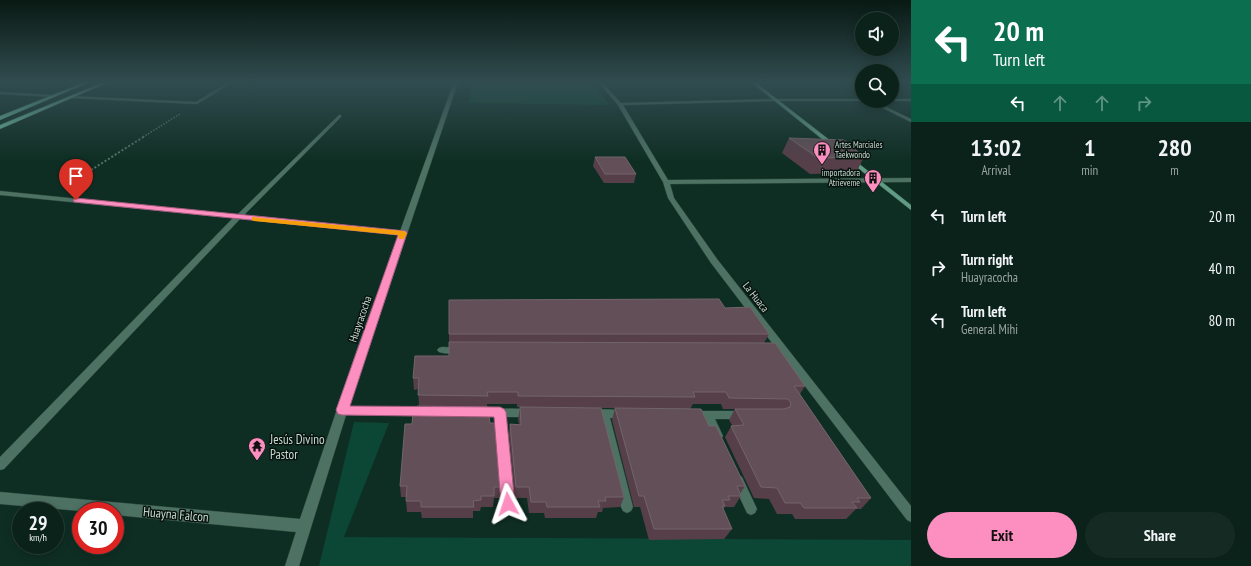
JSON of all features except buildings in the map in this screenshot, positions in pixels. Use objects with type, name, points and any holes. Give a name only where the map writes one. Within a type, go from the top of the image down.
[{"type":"main road","points":[[1,118],[24,108]]},
{"type":"main road","points":[[0,127],[43,108]]},
{"type":"main road","points":[[787,108],[841,152]]},
{"type":"main road","points":[[847,157],[911,208]]},
{"type":"street","name":"Huayracocha","points":[[292,566],[342,410],[447,108]]},
{"type":"street","name":"La Huaca","points":[[623,108],[666,182],[671,198],[714,261],[911,516]]},
{"type":"street","points":[[886,108],[911,121]]},
{"type":"street","points":[[0,465],[238,217],[339,116]]},
{"type":"street","points":[[666,182],[911,180]]},
{"type":"street","points":[[0,193],[403,233]]},
{"type":"street","points":[[442,350],[465,350]]},
{"type":"street","points":[[771,351],[784,350]]},
{"type":"street","points":[[342,410],[439,412]]},
{"type":"street","points":[[470,412],[540,413]]},
{"type":"street","points":[[500,412],[508,504]]},
{"type":"street","points":[[579,413],[633,414]]},
{"type":"street","points":[[603,413],[627,507]]},
{"type":"street","points":[[685,414],[754,415]]},
{"type":"street","points":[[708,415],[721,444]]},
{"type":"street","points":[[734,473],[751,509]]},
{"type":"street","name":"Huayna Falcon","points":[[0,498],[304,526]]},
{"type":"path","points":[[47,197],[189,108]]},
{"type":"green space","points":[[354,422],[389,423],[344,537],[911,540],[911,566],[319,566]]},
{"type":"slow traffic","points":[[254,219],[403,233],[402,237]]},
{"type":"place","name":"Artes Marciales Taekwondo","points":[[822,165]]},
{"type":"place","name":"importadora Atrieveme","points":[[873,193]]},
{"type":"place","name":"Jesús Divino Pastor","points":[[257,461]]},
{"type":"route","points":[[76,200],[403,233],[342,410],[500,412],[508,504]]}]
